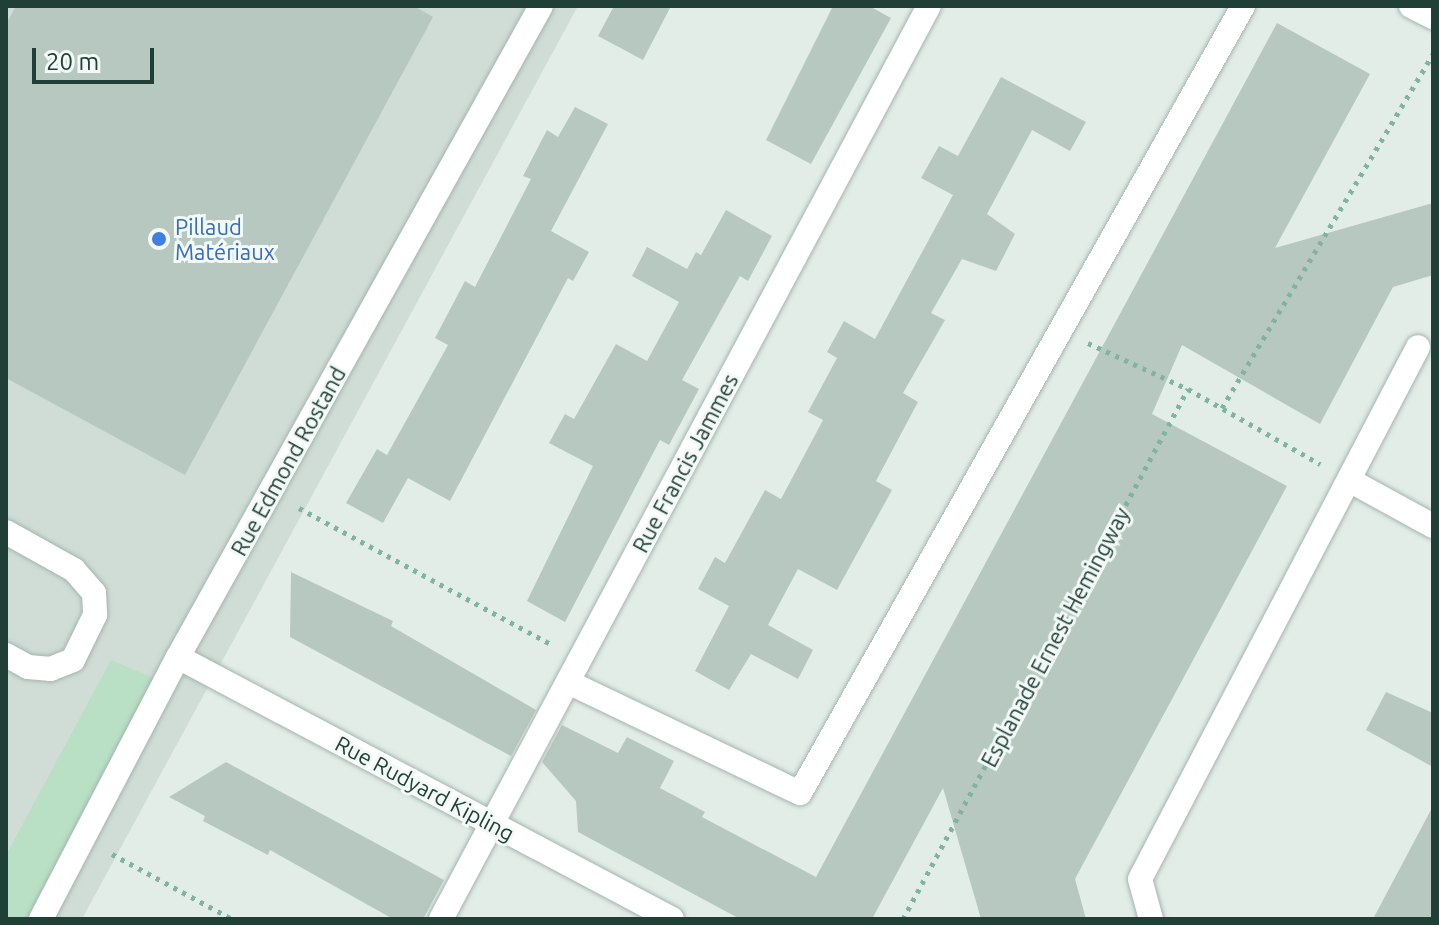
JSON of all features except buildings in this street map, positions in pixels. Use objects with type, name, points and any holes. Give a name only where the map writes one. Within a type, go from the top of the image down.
[{"type":"street","name":"Rue Edmond Rostand","points":[[41,919],[178,657],[541,6]]},
{"type":"street","name":"Rue Francis Jammes","points":[[441,919],[929,6]]},
{"type":"street","points":[[568,682],[800,793],[1243,6]]},
{"type":"street","points":[[1411,6],[1433,17]]},
{"type":"street","points":[[1151,919],[1140,879],[1418,347]]},
{"type":"street","points":[[1349,480],[1433,526]]},
{"type":"street","points":[[6,532],[74,570],[94,593],[95,615],[73,660],[51,669],[28,667],[6,655]]},
{"type":"street","name":"Rue Rudyard Kipling","points":[[178,657],[672,919]]},
{"type":"path","points":[[1222,408],[1433,54]]},
{"type":"path","points":[[1061,330],[1188,389],[1349,480]]},
{"type":"path","name":"Esplanade Ernest Hemingway","points":[[903,919],[1188,389]]},
{"type":"path","points":[[270,492],[580,660]]},
{"type":"path","points":[[84,838],[232,919]]},
{"type":"shaded area","points":[[6,6],[578,6],[82,919],[6,919]]},
{"type":"green space","points":[[111,660],[175,687],[48,919],[6,919],[6,855]]},
{"type":"place","name":"Pillaud Matériaux","points":[[159,239]]}]
